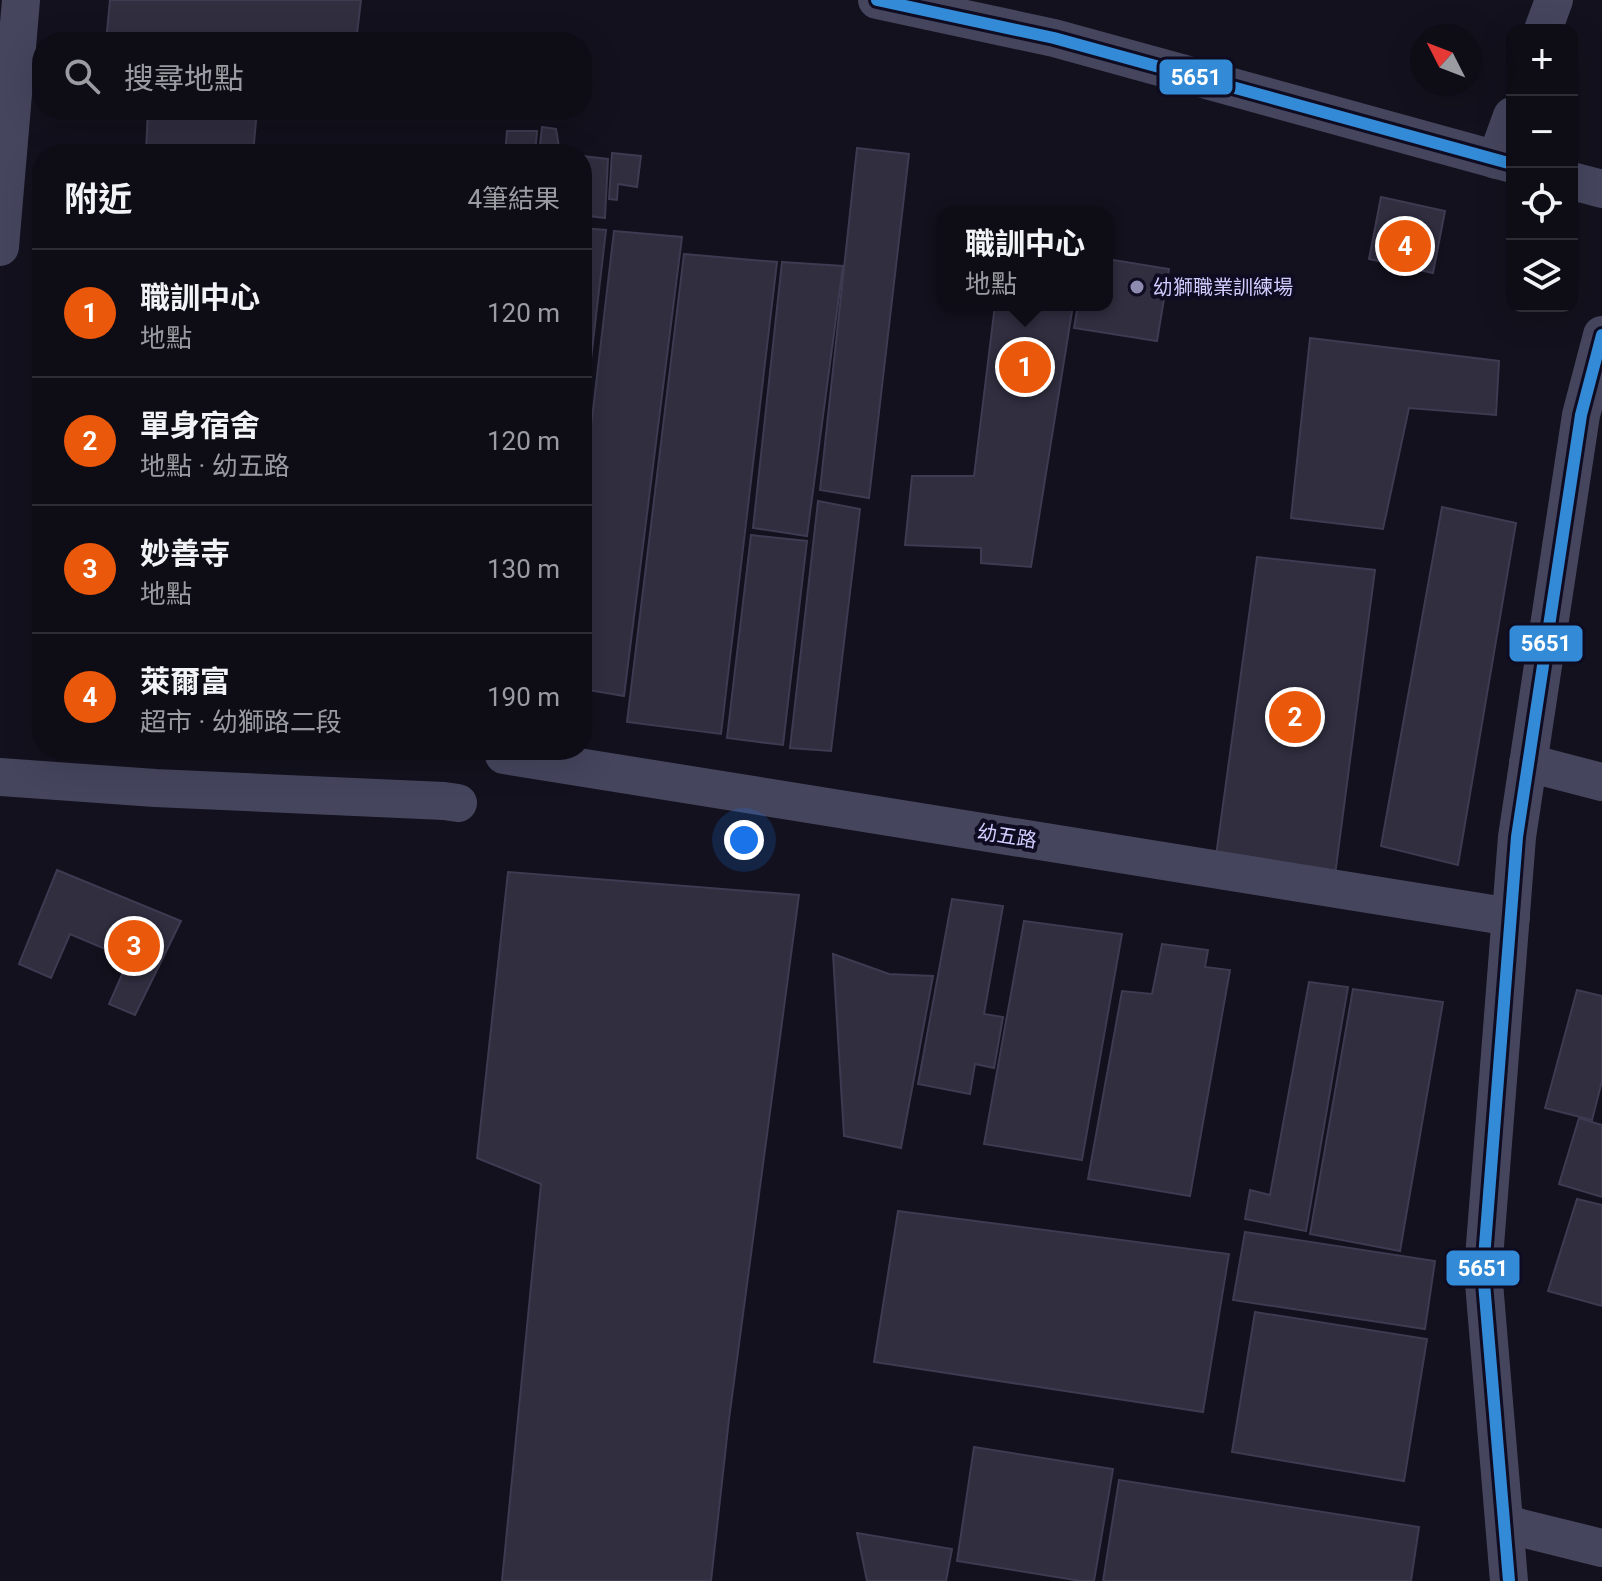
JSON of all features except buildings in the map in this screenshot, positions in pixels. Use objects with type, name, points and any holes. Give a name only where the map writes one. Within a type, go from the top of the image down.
[{"type":"street","points":[[0,247],[21,0]]},
{"type":"street","points":[[877,0],[1054,38],[1504,162]]},
{"type":"street","points":[[1545,24],[1554,0]]},
{"type":"street","points":[[1578,183],[1602,189]]},
{"type":"street","points":[[1509,1581],[1483,1271],[1517,837],[1581,415],[1602,335]]},
{"type":"street","name":"幼五路","points":[[535,760],[1511,917]]},
{"type":"street","points":[[1528,763],[1602,782]]},
{"type":"street","points":[[0,777],[458,803]]},
{"type":"street","points":[[1505,1524],[1602,1548]]},
{"type":"transit line","name":"5651","points":[[877,0],[1054,38],[1506,162]]},
{"type":"transit line","name":"5651","points":[[1509,1581],[1483,1271],[1517,837],[1581,415],[1602,335]]},
{"type":"place","name":"萊爾富","points":[[1405,246]]},
{"type":"place","name":"幼獅職業訓練場","points":[[1137,287]]},
{"type":"place","name":"職訓中心","points":[[1025,367]]},
{"type":"place","name":"單身宿舍","points":[[1295,717]]},
{"type":"place","name":"妙善寺","points":[[134,946]]}]
